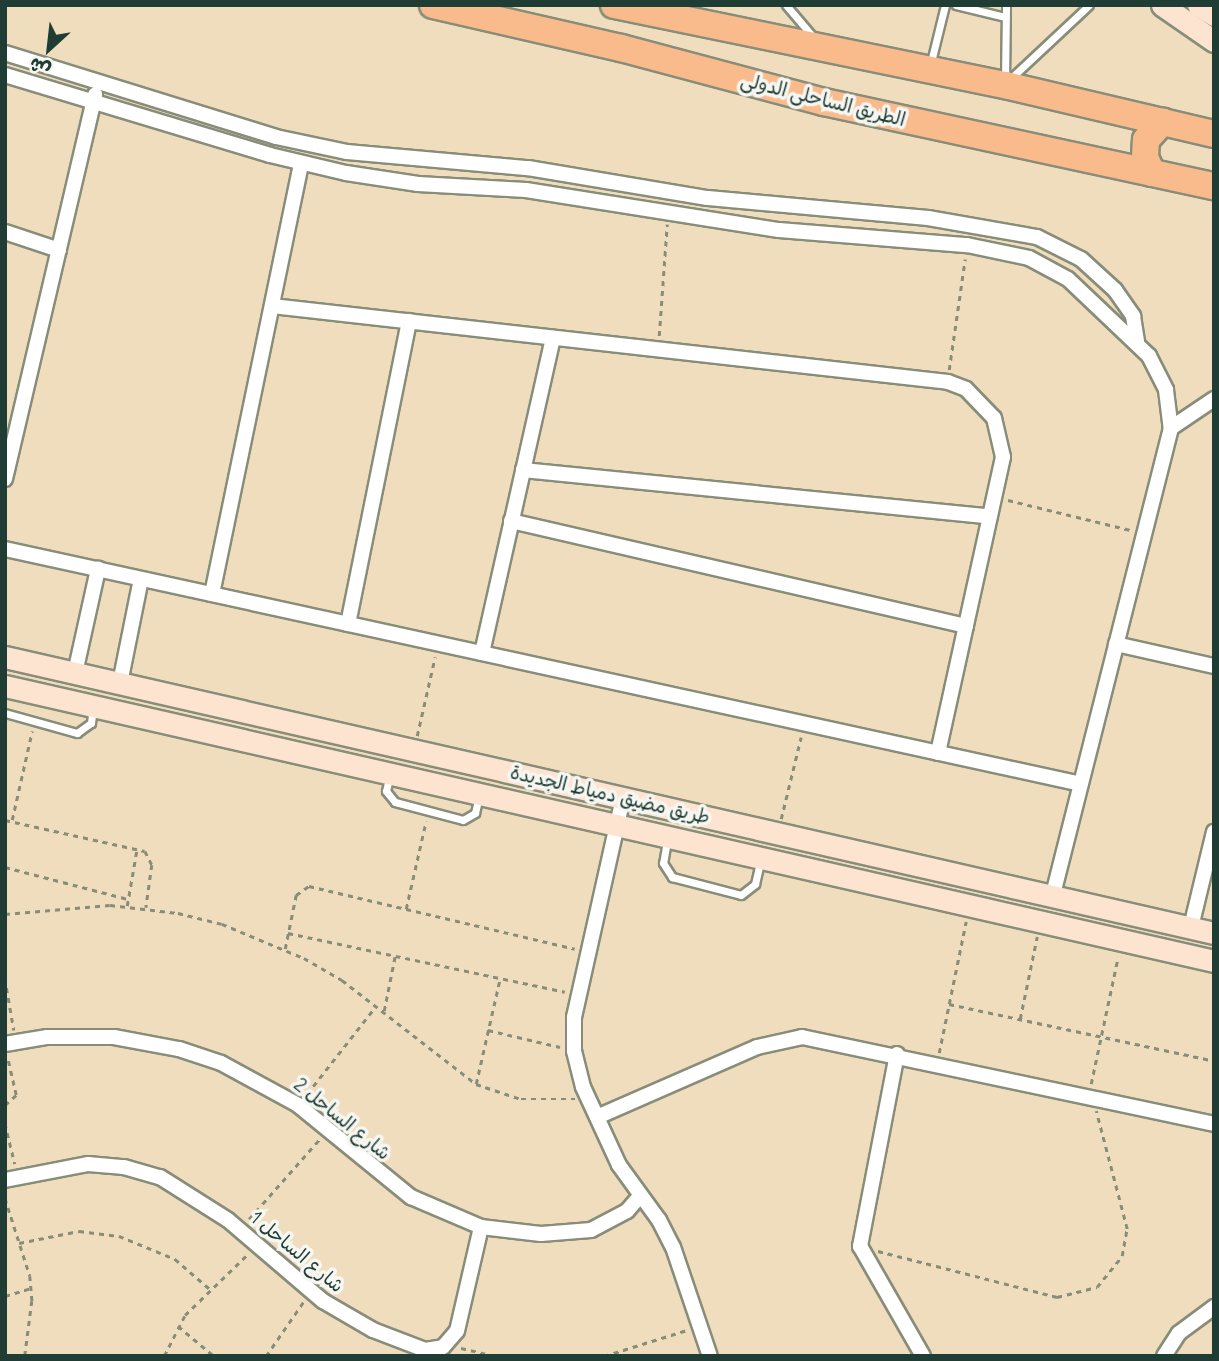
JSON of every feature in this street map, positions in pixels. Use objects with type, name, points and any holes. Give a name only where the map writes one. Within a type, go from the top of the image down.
[{"type":"highway","name":"الطريق الساحلى الدولى","points":[[433,5],[621,48],[824,102],[1214,186]]},
{"type":"highway","points":[[614,5],[1005,85],[1214,134]]},
{"type":"highway","points":[[1121,166],[1134,146],[1135,114]]},
{"type":"highway","points":[[1152,173],[1145,157],[1146,140],[1163,121]]},
{"type":"street","points":[[1162,5],[1214,41]]},
{"type":"street","points":[[1198,5],[1214,15]]},
{"type":"street","points":[[5,53],[275,137],[347,152],[528,168],[781,208],[928,218],[1024,234],[1060,247],[1100,274],[1126,304],[1137,342]]},
{"type":"street","points":[[5,75],[301,163],[418,184],[526,190],[779,230],[967,245],[1050,267],[1137,342],[1159,372],[1171,428],[1053,896]]},
{"type":"street","points":[[5,479],[98,82]]},
{"type":"street","points":[[212,594],[301,163]]},
{"type":"street","points":[[5,232],[59,250]]},
{"type":"street","points":[[272,306],[948,382],[974,396],[994,418],[1003,457],[938,752]]},
{"type":"street","points":[[348,624],[409,321]]},
{"type":"street","points":[[482,653],[552,338]]},
{"type":"street","points":[[1171,428],[1214,399]]},
{"type":"street","points":[[523,470],[990,517]]},
{"type":"street","points":[[511,521],[966,626]]},
{"type":"street","points":[[5,549],[1081,784]]},
{"type":"street","points":[[75,673],[98,569]]},
{"type":"street","points":[[120,683],[141,579]]},
{"type":"street","points":[[1116,644],[1214,666]]},
{"type":"street","name":"طريق مضيق دمياط الجديدة","points":[[5,657],[1214,933]]},
{"type":"street","name":"طريق مضيق دمياط الجديدة","points":[[5,686],[1214,961]]},
{"type":"street","points":[[623,798],[579,995],[574,1051],[589,1099],[618,1165],[666,1232],[710,1356]]},
{"type":"street","points":[[1191,927],[1214,832]]},
{"type":"street","name":"شارع الساحل 2","points":[[9,1045],[92,1036],[157,1044],[231,1067],[298,1105],[411,1197],[481,1227],[541,1234],[592,1230],[618,1217],[640,1196]]},
{"type":"street","points":[[597,1117],[779,1040],[826,1039],[1214,1125]]},
{"type":"street","points":[[897,1054],[860,1246],[922,1356]]},
{"type":"street","name":"شارع الساحل 1","points":[[11,1178],[88,1164],[142,1171],[187,1191],[240,1230],[310,1292],[399,1341],[425,1350],[448,1344]]},
{"type":"street","points":[[448,1344],[457,1331],[481,1227]]},
{"type":"street","points":[[1164,1356],[1179,1333],[1214,1307]]},
{"type":"lane","points":[[786,5],[820,47]]},
{"type":"lane","points":[[929,70],[945,5]]},
{"type":"lane","points":[[956,5],[1005,17]]},
{"type":"lane","points":[[1005,85],[1006,5]]},
{"type":"lane","points":[[1005,85],[1089,5]]},
{"type":"lane","points":[[5,713],[81,732],[91,723],[93,706]]},
{"type":"lane","points":[[390,774],[386,791],[391,800],[429,811],[467,819],[477,808],[479,794]]},
{"type":"lane","points":[[668,837],[663,863],[672,877],[741,895],[753,888],[760,858]]},
{"type":"path","points":[[658,349],[667,214]]},
{"type":"path","points":[[948,382],[967,245]]},
{"type":"path","points":[[994,497],[1144,533]]},
{"type":"path","points":[[413,750],[438,643]]},
{"type":"path","points":[[11,821],[35,721]]},
{"type":"path","points":[[778,833],[804,723]]},
{"type":"path","points":[[406,909],[429,811]]},
{"type":"path","points":[[5,820],[136,848],[152,861],[146,908]]},
{"type":"path","points":[[127,906],[136,848]]},
{"type":"path","points":[[5,867],[128,899]]},
{"type":"path","points":[[285,949],[296,895],[305,887],[588,952]]},
{"type":"path","points":[[937,1063],[970,905]]},
{"type":"path","points":[[5,914],[65,906],[127,906],[222,924],[285,949],[342,980],[476,1084],[521,1099],[589,1099]]},
{"type":"path","points":[[1020,1019],[1040,921]]},
{"type":"path","points":[[288,933],[579,995]]},
{"type":"path","points":[[860,1246],[1058,1297],[1097,1287],[1122,1256],[1128,1229],[1090,1097],[1122,940]]},
{"type":"path","points":[[384,1012],[395,956]]},
{"type":"path","points":[[5,978],[9,1045],[16,1095],[5,1105]]},
{"type":"path","points":[[476,1084],[500,978]]},
{"type":"path","points":[[949,1004],[1214,1061]]},
{"type":"path","points":[[298,1105],[376,1006]]},
{"type":"path","points":[[488,1030],[574,1051]]},
{"type":"path","points":[[5,1123],[11,1178]]},
{"type":"path","points":[[240,1230],[329,1129]]},
{"type":"path","points":[[5,1198],[31,1288],[25,1356]]},
{"type":"path","points":[[19,1242],[79,1231],[119,1236],[175,1259],[211,1290]]},
{"type":"path","points":[[164,1356],[178,1326],[258,1245]]},
{"type":"path","points":[[5,1296],[31,1288]]},
{"type":"path","points":[[266,1356],[310,1292]]},
{"type":"path","points":[[604,1356],[646,1346],[699,1324]]},
{"type":"path","points":[[178,1326],[214,1356]]},
{"type":"path","points":[[448,1344],[495,1356]]}]
